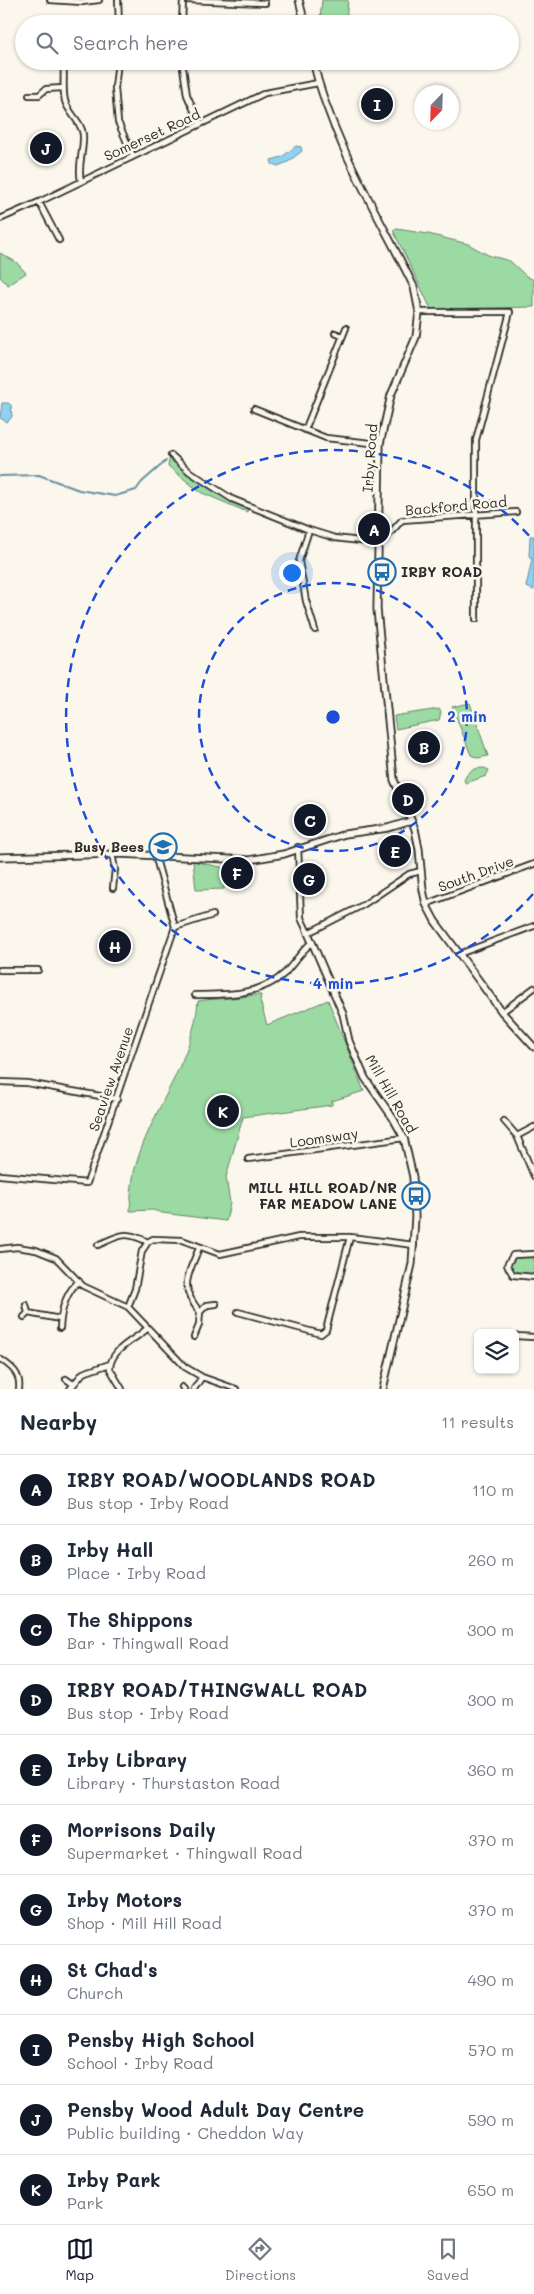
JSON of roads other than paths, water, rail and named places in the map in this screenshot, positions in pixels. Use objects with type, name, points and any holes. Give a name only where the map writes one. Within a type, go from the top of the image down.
[{"type":"street","points":[[50,0],[82,2],[99,0]]},
{"type":"street","points":[[118,0],[119,15]]},
{"type":"street","points":[[183,15],[185,0],[265,3]]},
{"type":"street","points":[[299,0],[302,15]]},
{"type":"street","points":[[63,70],[63,88],[70,112],[80,125],[83,134],[81,163],[78,171],[81,182]]},
{"type":"street","points":[[117,70],[115,88],[118,122],[133,156]]},
{"type":"street","points":[[183,70],[187,95],[200,124]]},
{"type":"street","name":"Irby Road","points":[[315,70],[334,128],[414,287],[420,312],[416,337],[391,395],[380,444],[377,543],[378,641],[394,780],[411,821],[419,849],[426,904]]},
{"type":"street","name":"Somerset Road","points":[[0,219],[265,93],[318,83]]},
{"type":"street","points":[[28,95],[39,95],[46,89],[63,88]]},
{"type":"street","points":[[39,202],[59,240]]},
{"type":"street","points":[[420,312],[510,312],[476,440],[476,619]]},
{"type":"street","points":[[304,430],[346,328]]},
{"type":"street","points":[[335,333],[342,336]]},
{"type":"street","points":[[254,409],[326,438],[380,444]]},
{"type":"street","points":[[171,454],[190,472],[232,499],[309,530],[335,538],[377,543]]},
{"type":"street","name":"Backford Road","points":[[377,543],[384,540],[402,520],[516,512]]},
{"type":"street","points":[[309,530],[299,561],[306,601],[315,630]]},
{"type":"street","points":[[0,857],[112,854],[249,860],[284,854],[298,847],[345,834],[388,828],[411,821]]},
{"type":"street","name":"Mill Hill Road","points":[[298,847],[301,918],[342,1014],[349,1041],[365,1078],[393,1118],[404,1138],[415,1190],[414,1245],[407,1292],[383,1389]]},
{"type":"street","points":[[112,854],[115,870],[112,888]]},
{"type":"street","points":[[155,855],[175,928],[213,915]]},
{"type":"street","name":"South Drive","points":[[426,904],[534,864]]},
{"type":"street","points":[[308,934],[363,905],[409,874],[421,871]]},
{"type":"street","points":[[426,904],[435,921],[502,1012],[534,1047]]},
{"type":"street","points":[[459,954],[534,926]]},
{"type":"street","name":"Seaview Avenue","points":[[0,1175],[87,1184],[175,928]]},
{"type":"street","points":[[195,996],[251,991],[272,983],[285,972],[311,943]]},
{"type":"street","points":[[0,970],[38,970]]},
{"type":"street","points":[[502,1012],[534,988]]},
{"type":"street","points":[[0,1082],[27,1083],[117,1099]]},
{"type":"street","points":[[504,1121],[517,1136],[534,1176]]},
{"type":"street","points":[[517,1136],[534,1126]]},
{"type":"street","name":"Loomsway","points":[[248,1160],[404,1138]]},
{"type":"street","points":[[98,1245],[131,1234],[148,1242]]},
{"type":"street","points":[[128,1307],[135,1289],[142,1251],[148,1242],[153,1239],[182,1240],[199,1248],[220,1254],[300,1237],[350,1238],[414,1245]]},
{"type":"street","points":[[238,1312],[321,1334],[326,1330],[350,1238]]},
{"type":"street","points":[[0,1249],[17,1246],[36,1250],[56,1258],[94,1293],[128,1307],[185,1367],[202,1377],[236,1389]]},
{"type":"street","points":[[194,1337],[200,1325],[200,1312],[188,1298],[186,1286],[199,1248]]},
{"type":"street","points":[[534,1254],[513,1255],[507,1265],[513,1275],[534,1277]]},
{"type":"street","points":[[60,1328],[60,1319],[67,1296],[79,1281]]},
{"type":"street","points":[[200,1312],[207,1305],[216,1304]]},
{"type":"street","points":[[26,1305],[26,1315],[60,1319]]},
{"type":"street","points":[[122,1389],[114,1378],[110,1364],[116,1352],[148,1328]]},
{"type":"street","points":[[519,1336],[534,1337]]},
{"type":"street","points":[[0,1359],[12,1367],[18,1375],[18,1389]]},
{"type":"street","points":[[66,1379],[72,1387],[83,1373],[110,1364]]},
{"type":"street","points":[[194,1389],[202,1377]]},
{"type":"water","points":[[296,146],[301,147],[302,151],[288,162],[278,166],[272,164],[271,160],[282,157]]},
{"type":"water","points":[[2,403],[11,405],[12,417],[7,422],[0,418]]},
{"type":"water","points":[[530,536],[534,536],[534,590],[526,587],[532,559],[529,556]]},
{"type":"waterway","points":[[0,476],[39,475],[79,490],[115,496],[136,490],[142,482],[166,461]]},
{"type":"place","name":"Pensby High School","points":[[377,104]]},
{"type":"place","name":"Pensby Wood Adult Day Centre","points":[[46,148]]},
{"type":"place","name":"IRBY ROAD/WOODLANDS ROAD","points":[[374,529]]},
{"type":"place","name":"IRBY ROAD","points":[[382,572]]},
{"type":"place","name":"Irby Hall","points":[[424,747]]},
{"type":"place","name":"IRBY ROAD/THINGWALL ROAD","points":[[408,799]]},
{"type":"place","name":"The Shippons","points":[[310,820]]},
{"type":"place","name":"Busy Bees","points":[[163,847]]},
{"type":"place","name":"Irby Library","points":[[395,851]]},
{"type":"place","name":"Morrisons Daily","points":[[237,873]]},
{"type":"place","name":"Irby Motors","points":[[309,879]]},
{"type":"place","name":"St Chad's","points":[[115,946]]},
{"type":"place","name":"Irby Park","points":[[223,1111]]},
{"type":"place","name":"MILL HILL ROAD/NR FAR MEADOW LANE","points":[[416,1196]]}]
